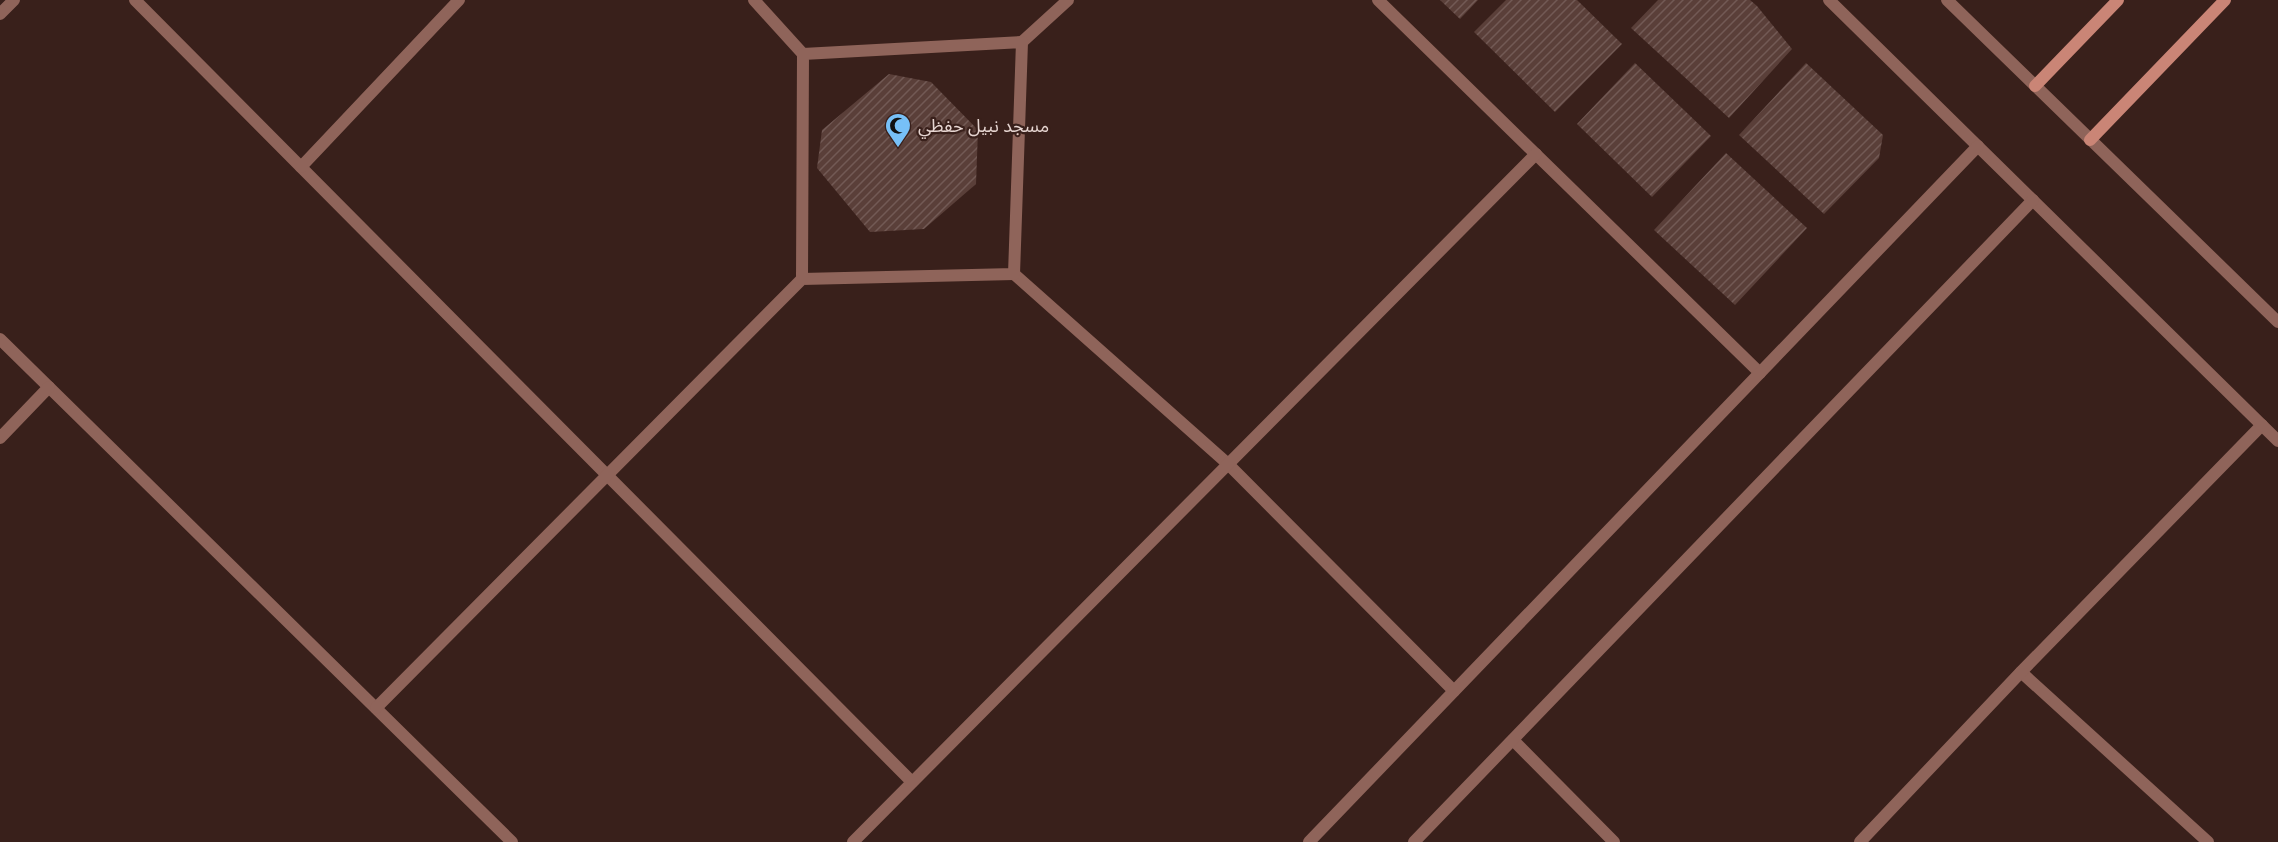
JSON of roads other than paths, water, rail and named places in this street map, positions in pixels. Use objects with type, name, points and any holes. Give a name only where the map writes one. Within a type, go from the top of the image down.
[{"type":"main road","points":[[2036,86],[2118,0]]},
{"type":"main road","points":[[2090,140],[2225,0]]},
{"type":"street","points":[[0,14],[14,0]]},
{"type":"street","points":[[135,0],[912,782]]},
{"type":"street","points":[[301,167],[459,0]]},
{"type":"street","points":[[754,0],[803,54],[801,279]]},
{"type":"street","points":[[803,54],[1022,42],[1068,0]]},
{"type":"street","points":[[1378,0],[1760,373]]},
{"type":"street","points":[[1829,0],[2278,441]]},
{"type":"street","points":[[1947,0],[2278,322]]},
{"type":"street","points":[[1014,274],[1022,42]]},
{"type":"street","points":[[1309,842],[1978,146]]},
{"type":"street","points":[[852,842],[1536,154]]},
{"type":"street","points":[[1414,842],[2033,200]]},
{"type":"street","points":[[376,708],[801,279],[1014,274],[1228,464],[1454,691]]},
{"type":"street","points":[[0,339],[512,842]]},
{"type":"street","points":[[0,438],[49,387]]},
{"type":"street","points":[[1860,842],[2021,672],[2262,425]]},
{"type":"street","points":[[2021,672],[2208,842]]},
{"type":"street","points":[[1513,740],[1614,842]]},
{"type":"place","name":"مسجد نبيل حفظي","points":[[898,149]]}]
